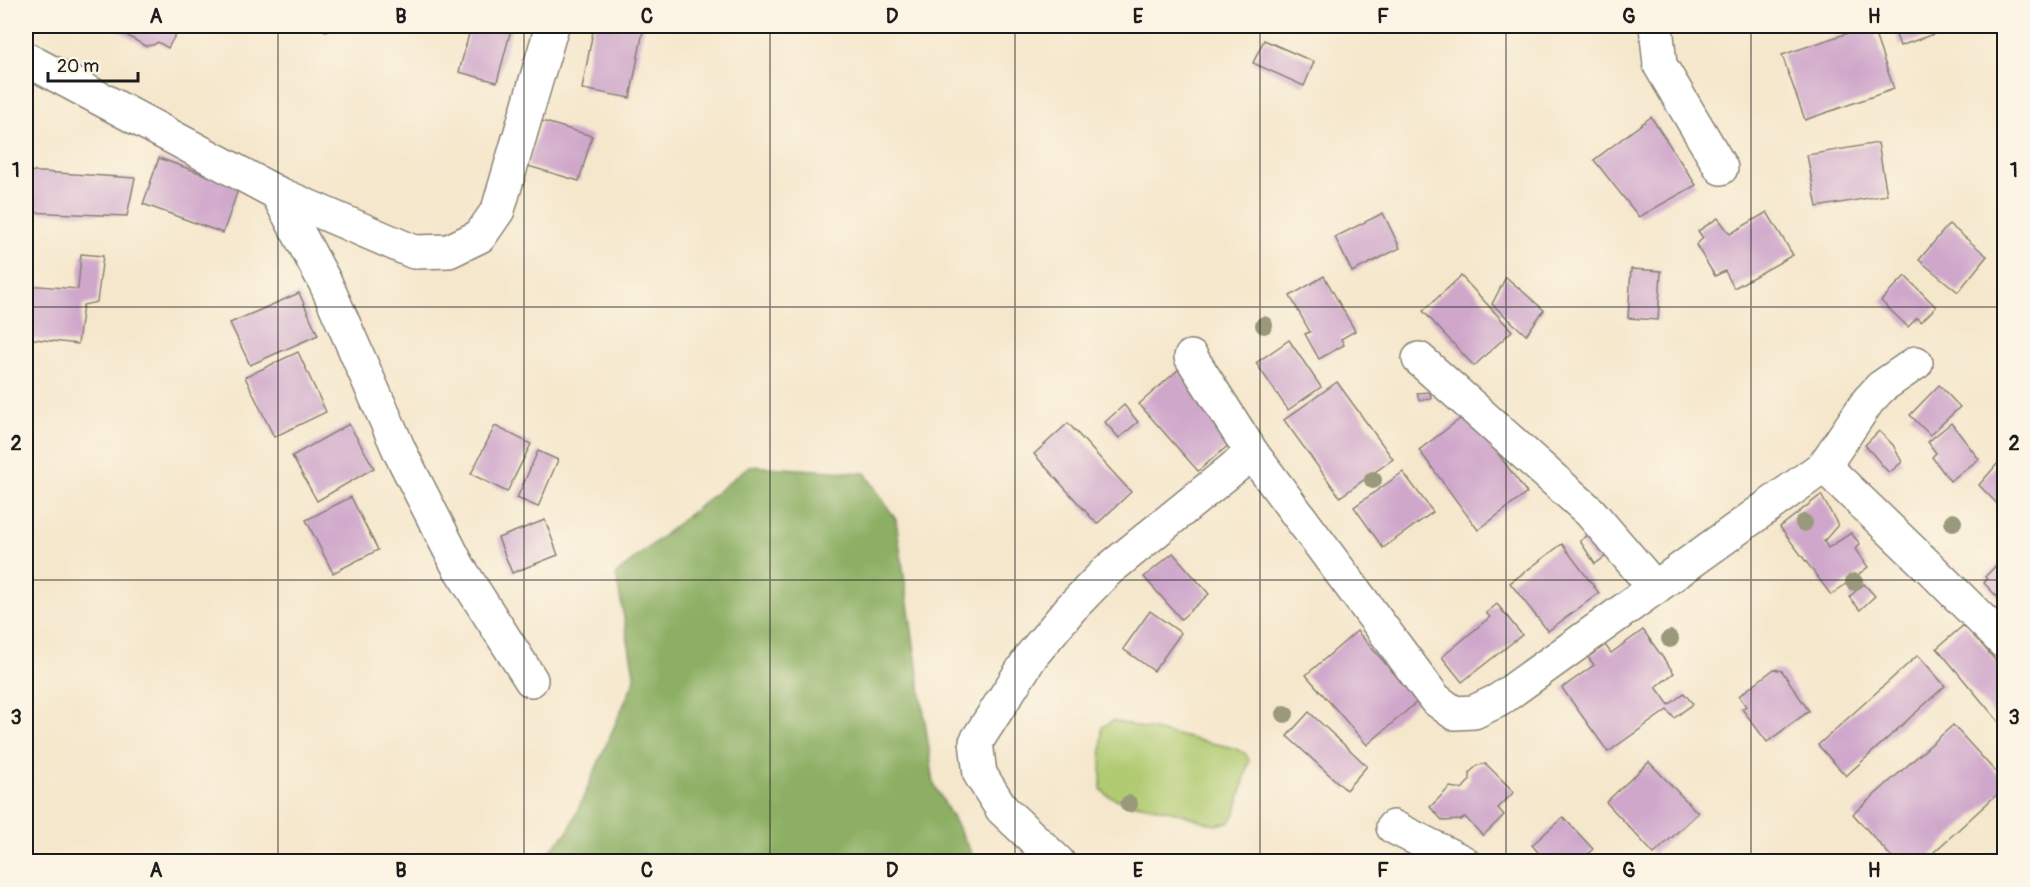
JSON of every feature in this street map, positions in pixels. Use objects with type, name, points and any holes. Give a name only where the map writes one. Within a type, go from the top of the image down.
[{"type":"street","points":[[26,59],[277,193],[414,252],[449,251],[480,236],[498,210],[552,26]]},
{"type":"street","points":[[1656,26],[1660,65],[1721,168]]},
{"type":"street","points":[[277,193],[326,285],[400,452],[458,566],[531,680]]},
{"type":"street","points":[[1191,357],[1252,453],[1435,699],[1454,713],[1474,712],[1499,700],[1824,466],[1868,401],[1881,387],[1916,363]]},
{"type":"street","points":[[1419,359],[1590,512],[1655,588]]},
{"type":"street","points":[[1058,861],[1002,809],[980,774],[976,742],[1032,655],[1071,608],[1107,571],[1252,453]]},
{"type":"street","points":[[1824,466],[2004,642]]},
{"type":"street","points":[[1393,827],[1463,861]]},
{"type":"green space","points":[[749,466],[865,473],[896,520],[934,784],[976,861],[540,861],[569,830],[635,679],[616,574]]},
{"type":"green space","points":[[1113,721],[1234,748],[1245,753],[1249,760],[1236,812],[1230,822],[1215,825],[1172,811],[1121,801],[1107,795],[1101,789],[1102,727]]},
{"type":"building","points":[[111,26],[180,26],[168,48],[158,42],[145,46]]},
{"type":"building","points":[[324,26],[347,26],[347,27],[325,31]]},
{"type":"building","points":[[471,26],[512,26],[497,82],[459,72]]},
{"type":"building","points":[[594,26],[644,26],[630,98],[582,89]]},
{"type":"building","points":[[1872,26],[1894,89],[1805,120],[1782,55]]},
{"type":"building","points":[[1893,26],[1956,26],[1900,46]]},
{"type":"building","points":[[1264,40],[1314,62],[1304,86],[1253,63]]},
{"type":"building","points":[[1651,117],[1696,185],[1639,217],[1594,160]]},
{"type":"building","points":[[542,121],[592,136],[579,181],[528,166]]},
{"type":"building","points":[[1878,143],[1887,195],[1817,207],[1807,155]]},
{"type":"building","points":[[159,158],[239,187],[223,233],[143,204]]},
{"type":"building","points":[[26,171],[135,178],[127,216],[26,212]]},
{"type":"building","points":[[1767,212],[1793,255],[1734,288],[1725,271],[1715,276],[1696,245],[1703,238],[1698,231],[1718,218],[1730,234]]},
{"type":"building","points":[[1383,213],[1400,248],[1352,272],[1335,237]]},
{"type":"building","points":[[1949,224],[1987,256],[1958,292],[1919,260]]},
{"type":"building","points":[[81,254],[103,256],[97,302],[83,305],[78,344],[26,338],[26,285],[78,289]]},
{"type":"building","points":[[1631,269],[1661,271],[1658,320],[1628,318]]},
{"type":"building","points":[[1324,276],[1355,331],[1341,339],[1344,345],[1319,359],[1305,334],[1310,332],[1290,296]]},
{"type":"building","points":[[1461,276],[1512,331],[1474,366],[1423,311]]},
{"type":"building","points":[[1905,276],[1936,307],[1921,322],[1917,318],[1908,327],[1881,301]]},
{"type":"building","points":[[1506,277],[1544,310],[1526,335],[1492,304]]},
{"type":"building","points":[[299,293],[318,335],[250,365],[230,323]]},
{"type":"building","points":[[1289,340],[1321,387],[1288,410],[1256,363]]},
{"type":"building","points":[[298,352],[326,412],[274,437],[245,377]]},
{"type":"building","points":[[1178,370],[1237,438],[1198,471],[1139,404]]},
{"type":"building","points":[[1337,382],[1393,459],[1340,497],[1284,420]]},
{"type":"building","points":[[1939,385],[1960,407],[1930,435],[1910,415]]},
{"type":"building","points":[[1430,392],[1431,399],[1419,400],[1417,393]]},
{"type":"building","points":[[1124,405],[1138,422],[1119,438],[1105,422]]},
{"type":"building","points":[[1468,413],[1527,493],[1478,530],[1419,450]]},
{"type":"building","points":[[1068,423],[1131,492],[1097,524],[1034,454]]},
{"type":"building","points":[[1951,423],[1979,459],[1950,481],[1932,457],[1936,453],[1928,442]]},
{"type":"building","points":[[349,424],[374,468],[317,501],[292,456]]},
{"type":"building","points":[[495,426],[531,444],[507,492],[471,474]]},
{"type":"building","points":[[1879,431],[1893,445],[1902,462],[1889,473],[1865,445]]},
{"type":"building","points":[[538,451],[558,460],[538,507],[517,498]]},
{"type":"building","points":[[1999,462],[2004,468],[2004,511],[1979,485]]},
{"type":"building","points":[[1403,472],[1433,512],[1383,548],[1354,507]]},
{"type":"building","points":[[1821,495],[1838,525],[1824,541],[1828,548],[1851,533],[1860,544],[1855,549],[1868,567],[1831,595],[1780,527]]},
{"type":"building","points":[[351,497],[378,550],[333,573],[306,520]]},
{"type":"building","points":[[545,520],[558,555],[512,573],[498,538]]},
{"type":"building","points":[[1590,534],[1606,556],[1595,564],[1580,541]]},
{"type":"building","points":[[1562,544],[1599,593],[1548,631],[1510,583]]},
{"type":"building","points":[[1173,553],[1209,594],[1181,619],[1144,577]]},
{"type":"building","points":[[2004,557],[2004,604],[1984,583],[1987,579],[1985,577]]},
{"type":"building","points":[[1864,584],[1875,596],[1860,610],[1849,597]]},
{"type":"building","points":[[1497,604],[1522,635],[1462,682],[1442,657],[1490,617],[1486,613]]},
{"type":"building","points":[[1150,611],[1181,633],[1154,671],[1123,649]]},
{"type":"building","points":[[1965,624],[2004,671],[2004,728],[1937,648]]},
{"type":"building","points":[[1643,630],[1674,673],[1656,687],[1669,705],[1684,693],[1693,704],[1674,718],[1667,710],[1608,752],[1562,688],[1594,665],[1588,657],[1605,645],[1611,653]]},
{"type":"building","points":[[1357,631],[1418,701],[1367,745],[1306,675]]},
{"type":"building","points":[[1918,655],[1945,686],[1846,776],[1818,745]]},
{"type":"building","points":[[1774,669],[1782,671],[1809,711],[1767,742],[1742,709],[1746,706],[1739,696]]},
{"type":"building","points":[[1309,712],[1367,766],[1346,790],[1287,736]]},
{"type":"building","points":[[1953,725],[2004,781],[2004,788],[1923,862],[1896,862],[1853,814]]},
{"type":"building","points":[[1649,762],[1698,813],[1654,854],[1606,802]]},
{"type":"building","points":[[1486,764],[1514,792],[1498,808],[1504,815],[1483,836],[1465,817],[1461,820],[1443,821],[1430,807],[1450,787],[1462,789],[1470,780],[1470,772],[1478,765]]},
{"type":"building","points":[[1563,817],[1593,849],[1579,862],[1546,862],[1532,845]]}]
